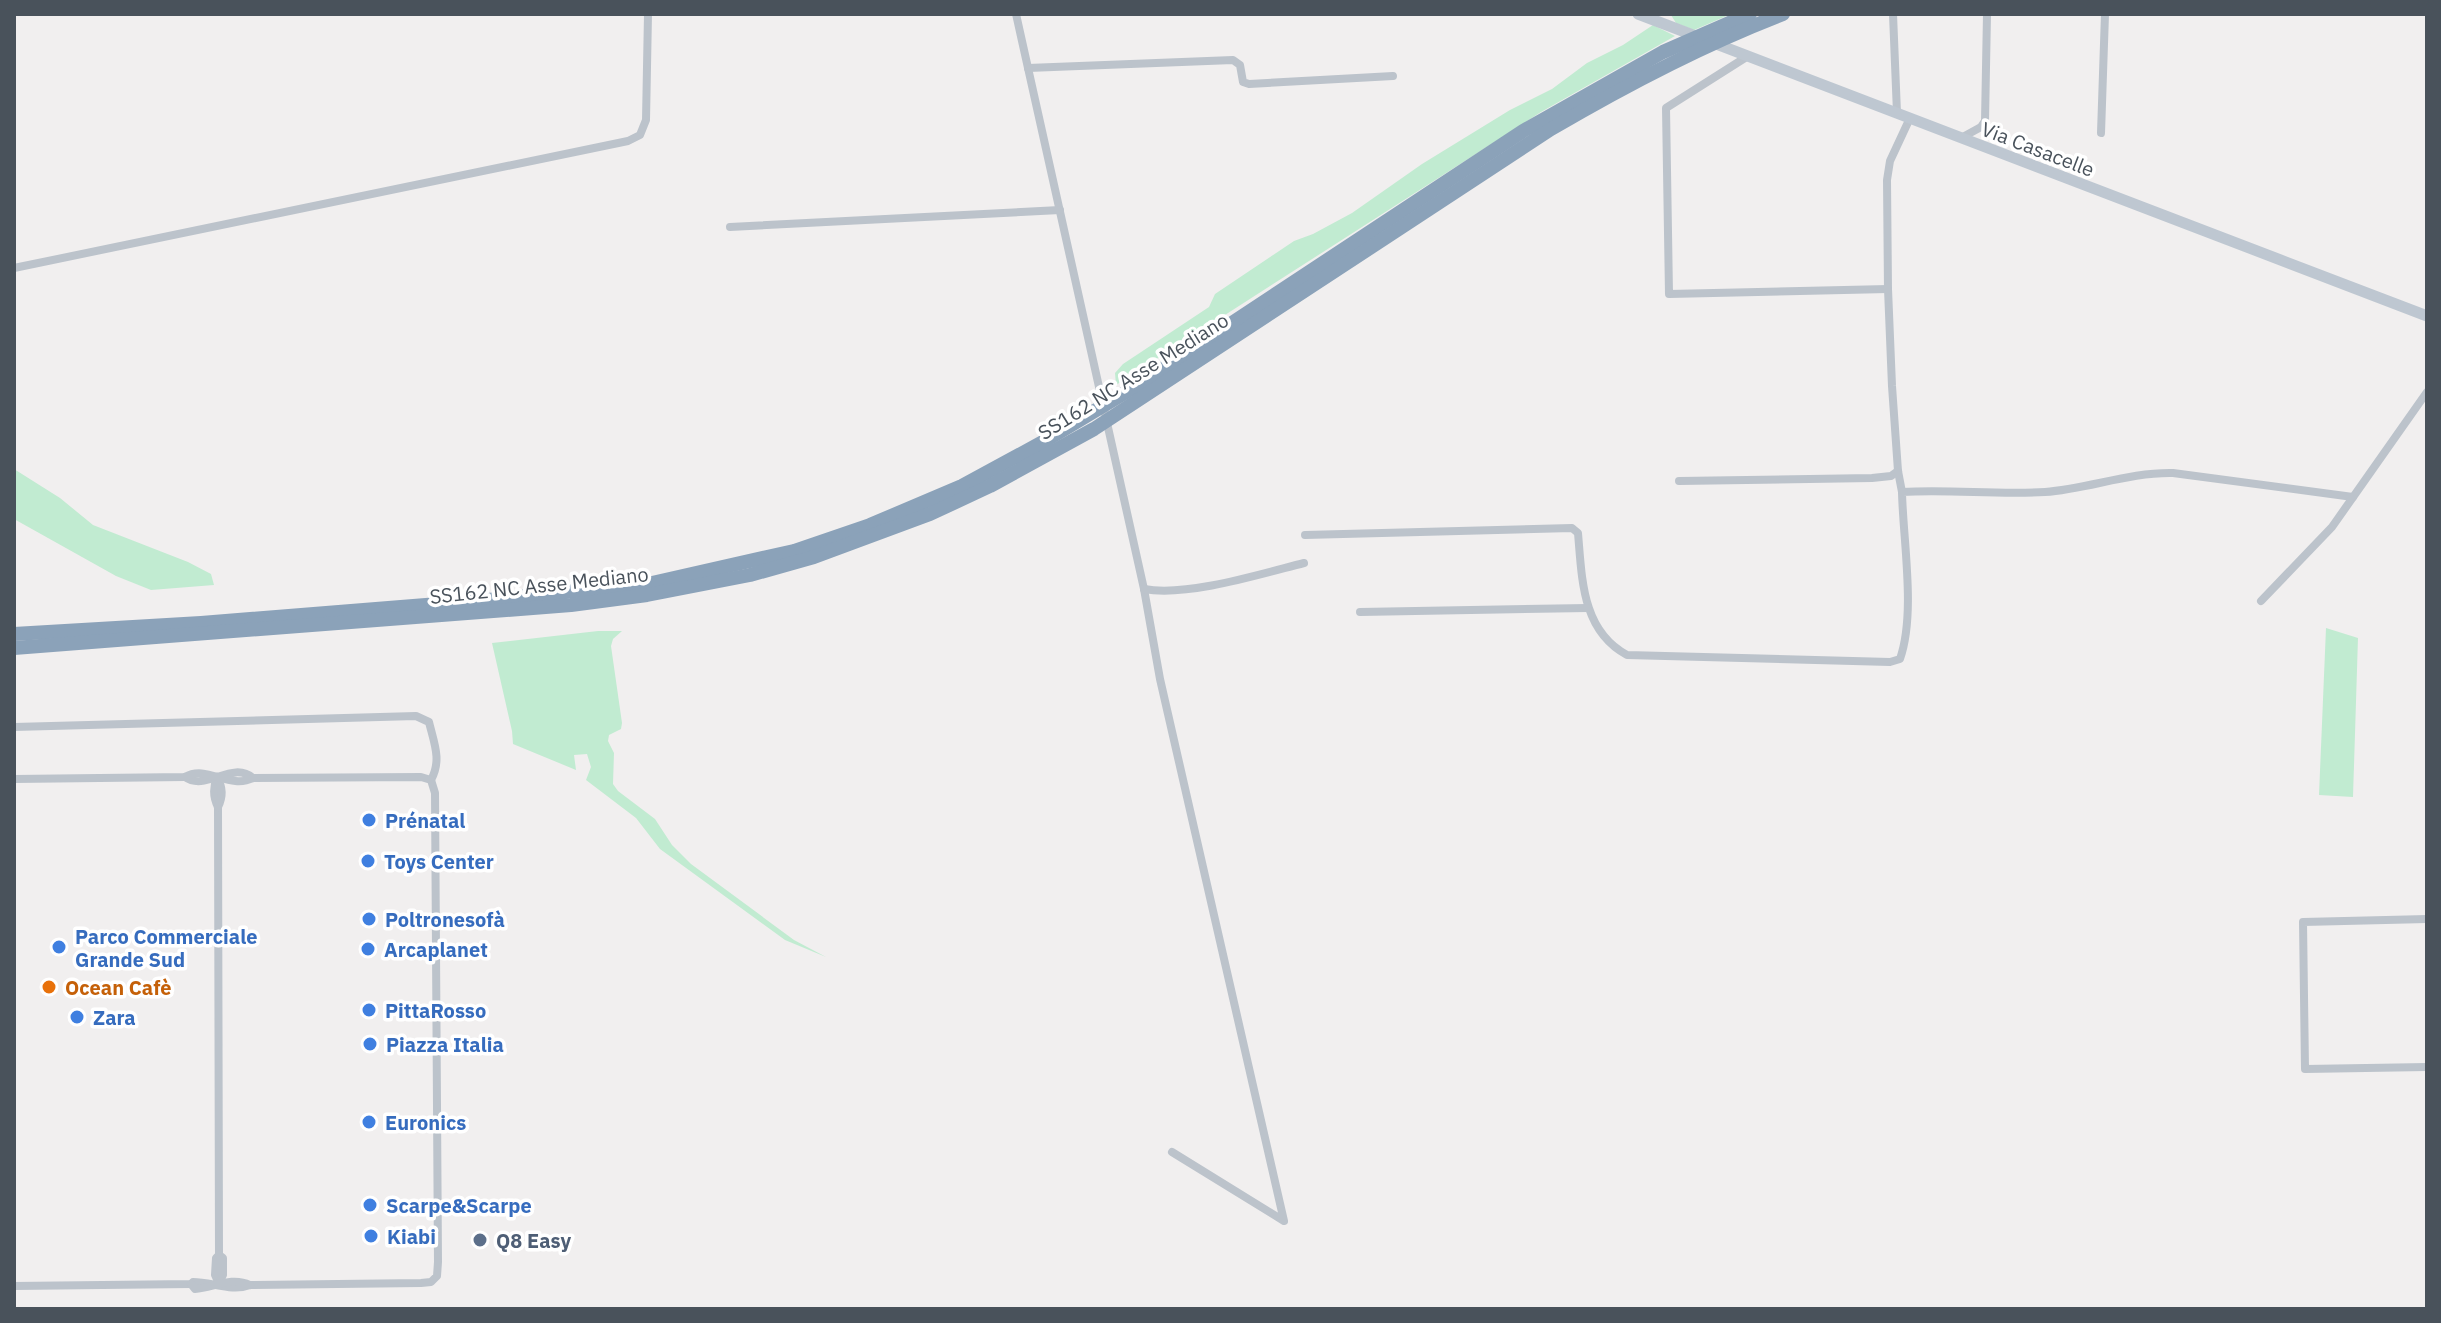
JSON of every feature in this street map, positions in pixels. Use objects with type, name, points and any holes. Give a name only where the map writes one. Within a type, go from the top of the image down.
[{"type":"highway","name":"SS162 NC Asse Mediano","points":[[1144,388],[1523,131],[1663,52],[1727,23],[1783,14]]},
{"type":"highway","name":"SS162 NC Asse Mediano","points":[[14,648],[489,606],[652,583],[804,554],[870,525],[964,491],[1043,442],[1144,388],[1612,92],[1748,21]]},
{"type":"highway","name":"SS162 NC Asse Mediano","points":[[14,634],[344,617]]},
{"type":"street","points":[[14,268],[628,141],[640,135],[646,120],[648,14]]},
{"type":"street","points":[[1016,14],[1144,589],[1160,679],[1284,1221],[1172,1152]]},
{"type":"street","name":"Via Casacelle","points":[[1638,14],[2427,316]]},
{"type":"street","points":[[1893,14],[1897,113]]},
{"type":"street","points":[[1960,138],[1981,127],[1985,121],[1987,14]]},
{"type":"street","points":[[2101,133],[2105,14]]},
{"type":"street","points":[[1748,56],[1666,108],[1669,294],[1888,289]]},
{"type":"street","points":[[1028,68],[1233,60],[1239,63],[1243,82],[1249,84],[1393,76]]},
{"type":"street","points":[[1305,535],[1572,528],[1578,533],[1588,608],[1603,638],[1627,655],[1890,662],[1900,659],[1905,646],[1907,587],[1888,289],[1887,180],[1890,161],[1910,118]]},
{"type":"street","points":[[730,227],[1060,210]]},
{"type":"street","points":[[2261,601],[2332,527],[2427,392]]},
{"type":"street","points":[[1679,481],[1872,478],[1891,476],[1898,471]]},
{"type":"street","points":[[1902,492],[2044,492],[2090,487],[2148,473],[2188,475],[2353,497]]},
{"type":"street","points":[[1144,589],[1156,592],[1203,586],[1304,563]]},
{"type":"street","points":[[1360,612],[1588,608]]},
{"type":"street","points":[[14,727],[416,716],[429,722],[438,755],[437,769],[431,780]]},
{"type":"street","points":[[14,779],[185,777],[191,773],[208,773],[217,777],[221,785],[222,799],[218,807],[219,1255],[215,1275],[219,1284]]},
{"type":"street","points":[[14,1286],[193,1282],[244,1282],[250,1285],[421,1283],[431,1282],[437,1276],[435,785],[421,777],[253,778],[247,773],[226,773],[217,777]]},
{"type":"street","points":[[2427,919],[2303,922],[2305,1069],[2427,1067]]},
{"type":"green space","points":[[1731,14],[1694,30],[1676,23],[1671,15]]},
{"type":"green space","points":[[1653,25],[1675,36],[1541,112],[1116,385],[1115,373],[1123,364],[1209,307],[1215,294],[1294,241],[1352,213],[1422,164],[1510,110],[1552,89],[1587,63]]},
{"type":"green space","points":[[14,469],[60,498],[93,525],[188,562],[211,574],[214,585],[151,590],[116,576],[14,519]]},
{"type":"green space","points":[[2326,628],[2358,638],[2353,797],[2319,795]]},
{"type":"green space","points":[[622,631],[613,639],[611,646],[622,723],[621,729],[609,735],[608,741],[614,753],[613,784],[655,819],[672,845],[691,864],[794,940],[826,957],[785,940],[660,849],[636,818],[586,780],[591,767],[587,754],[574,755],[576,770],[513,744],[492,643]]},
{"type":"place","name":"Prénatal","points":[[369,820]]},
{"type":"place","name":"Toys Center","points":[[368,861]]},
{"type":"place","name":"Poltronesofà","points":[[369,919]]},
{"type":"place","name":"Parco Commerciale Grande Sud","points":[[59,947]]},
{"type":"place","name":"Arcaplanet","points":[[368,949]]},
{"type":"place","name":"Ocean Cafè","points":[[49,987]]},
{"type":"place","name":"PittaRosso","points":[[369,1010]]},
{"type":"place","name":"Zara","points":[[77,1017]]},
{"type":"place","name":"Piazza Italia","points":[[370,1044]]},
{"type":"place","name":"Euronics","points":[[369,1122]]},
{"type":"place","name":"Scarpe&Scarpe","points":[[370,1205]]},
{"type":"place","name":"Kiabi","points":[[371,1236]]},
{"type":"place","name":"Q8 Easy","points":[[480,1240]]}]
